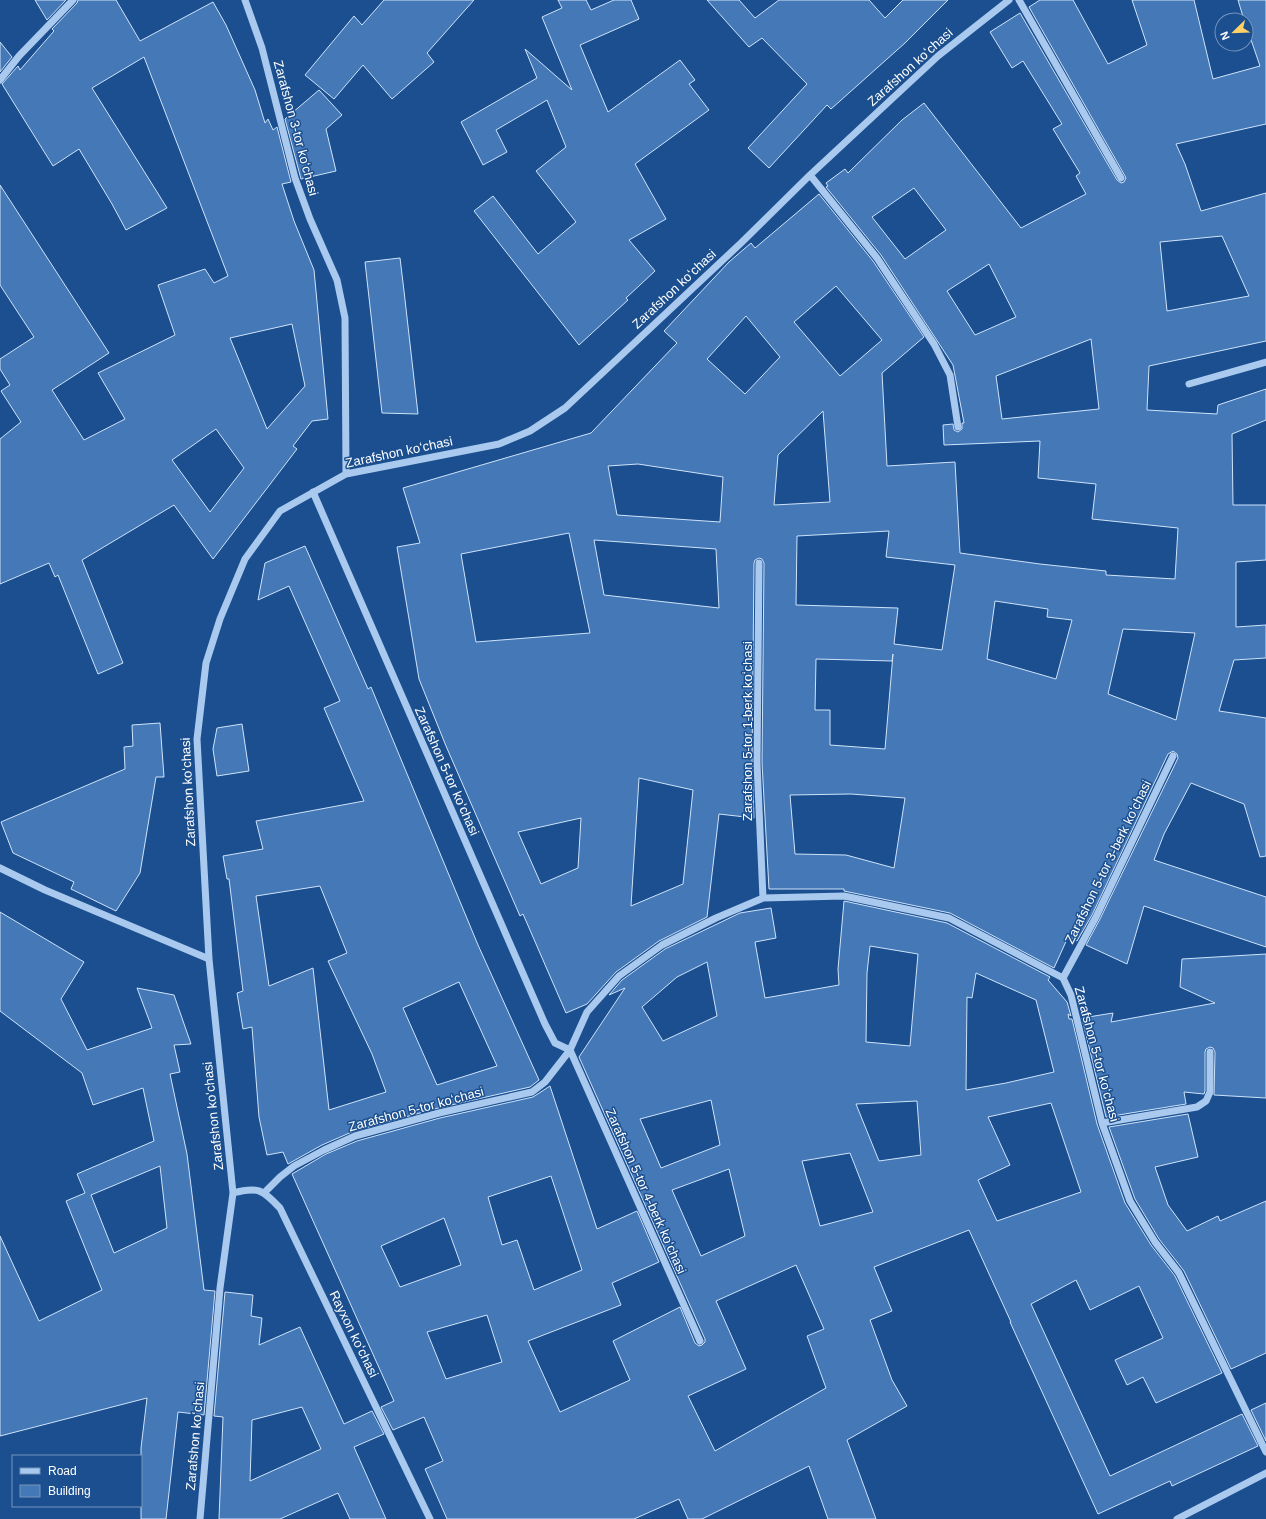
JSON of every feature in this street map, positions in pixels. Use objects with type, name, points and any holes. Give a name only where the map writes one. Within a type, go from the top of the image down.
[{"type":"street","points":[[0,80],[19,56],[73,0]]},
{"type":"street","name":"Zarafshon 3-tor koʻchasi","points":[[245,0],[262,48],[295,178],[310,219],[337,280],[345,318],[346,474]]},
{"type":"street","name":"Zarafshon koʻchasi","points":[[200,1519],[220,1288],[233,1193],[209,959],[196,738],[206,663],[220,619],[245,559],[280,511],[346,474],[499,444],[530,431],[565,408],[741,243],[810,174],[938,56],[1009,0]]},
{"type":"street","points":[[1018,0],[1121,178]]},
{"type":"street","points":[[810,174],[877,258],[934,344],[950,375],[958,428]]},
{"type":"street","points":[[1189,384],[1266,362]]},
{"type":"street","name":"Zarafshon 5-tor koʻchasi","points":[[313,492],[545,1024],[555,1043],[570,1050]]},
{"type":"street","name":"Zarafshon 5-tor 1-berk koʻchasi","points":[[759,563],[757,764],[763,898]]},
{"type":"street","name":"Zarafshon 5-tor 3-berk koʻchasi","points":[[1063,978],[1096,917],[1173,756]]},
{"type":"street","points":[[0,868],[52,893],[209,959]]},
{"type":"street","name":"Zarafshon 5-tor koʻchasi","points":[[265,1192],[294,1166],[355,1136],[439,1113],[532,1092],[545,1082],[570,1050],[587,1012],[619,976],[662,945],[716,918],[763,898],[844,896],[949,918],[1063,978],[1071,995],[1102,1123],[1130,1201],[1154,1242],[1179,1273],[1266,1452]]},
{"type":"street","name":"Zarafshon 5-tor 4-berk koʻchasi","points":[[570,1050],[700,1341]]},
{"type":"street","points":[[1102,1123],[1196,1107],[1206,1102],[1210,1092],[1210,1052]]},
{"type":"street","points":[[233,1193],[248,1189],[265,1192]]},
{"type":"street","name":"Rayxon koʻchasi","points":[[265,1192],[280,1208],[430,1519]]},
{"type":"street","points":[[1177,1519],[1266,1473]]},
{"type":"building","points":[[35,0],[66,0],[47,20]]},
{"type":"building","points":[[78,0],[116,0],[140,41],[213,2],[226,25],[255,90],[265,123],[268,119],[273,130],[277,127],[291,182],[282,184],[294,221],[314,270],[328,419],[312,421],[293,446],[297,449],[213,559],[174,505],[82,560],[123,663],[98,674],[58,575],[55,577],[49,563],[0,584],[0,439],[21,422],[1,391],[10,385],[0,369],[0,359],[34,337],[0,285],[0,185],[109,353],[52,390],[84,440],[125,419],[98,373],[175,335],[158,285],[205,269],[214,283],[228,276],[144,57],[92,88],[167,208],[126,230],[79,149],[53,166],[2,84],[18,66],[20,70],[54,31],[52,29],[77,3]],"holes":[[[292,324],[305,386],[267,429],[230,338]],[[216,429],[244,468],[210,512],[172,460]]]},
{"type":"building","points":[[384,0],[474,0],[427,53],[434,62],[392,99],[363,65],[334,99],[305,75],[354,16],[362,25]]},
{"type":"building","points":[[558,0],[586,0],[591,10],[614,0],[631,0],[639,19],[580,45],[608,112],[680,60],[695,80],[689,84],[709,110],[635,164],[666,219],[629,240],[655,271],[626,298],[628,300],[579,345],[474,211],[493,196],[538,254],[576,222],[536,171],[566,147],[547,100],[496,130],[507,152],[483,165],[461,122],[537,78],[525,49],[572,90],[542,17],[562,8]]},
{"type":"building","points":[[707,0],[739,0],[755,18],[779,0],[869,0],[885,18],[903,0],[948,0],[905,43],[831,109],[827,105],[769,168],[748,148],[807,84],[762,38],[749,47]]},
{"type":"building","points":[[1040,0],[1073,0],[1108,64],[1147,45],[1132,0],[1194,0],[1213,79],[1260,66],[1254,48],[1254,12],[1242,12],[1238,0],[1266,0],[1266,124],[1176,144],[1185,164],[1201,211],[1266,193],[1266,341],[1149,366],[1147,410],[1217,414],[1218,405],[1266,389],[1266,420],[1232,434],[1233,505],[1266,505],[1266,560],[1236,562],[1236,627],[1266,625],[1266,658],[1234,660],[1219,711],[1266,718],[1266,856],[1260,857],[1244,804],[1191,783],[1164,834],[1154,860],[1266,897],[1266,947],[1144,906],[1127,964],[1086,945],[1178,758],[1177,754],[1173,751],[1168,754],[1092,915],[1077,941],[1068,937],[1054,968],[950,913],[844,891],[844,889],[769,889],[762,763],[764,563],[762,559],[759,558],[755,560],[754,563],[752,763],[754,818],[719,814],[707,917],[659,941],[616,972],[587,1004],[566,1013],[523,914],[520,916],[446,746],[419,679],[397,547],[420,543],[403,488],[591,433],[677,343],[664,331],[729,262],[751,243],[755,248],[819,194],[873,261],[924,337],[882,373],[887,466],[955,462],[960,553],[1106,571],[1106,575],[1175,579],[1178,528],[1092,519],[1096,484],[1038,478],[1040,441],[944,445],[943,425],[953,424],[954,430],[958,432],[962,429],[962,423],[964,423],[953,365],[881,255],[826,187],[828,186],[826,183],[845,169],[848,173],[902,120],[924,103],[1021,228],[1086,194],[1076,176],[1080,173],[1053,129],[1062,124],[1023,61],[1012,68],[990,32],[1020,13],[1117,180],[1121,183],[1124,182],[1126,178],[1029,7]],"holes":[[[914,188],[946,230],[905,259],[872,217]],[[1222,236],[1249,296],[1167,311],[1160,242]],[[989,264],[1016,317],[975,335],[947,291]],[[836,286],[882,340],[840,376],[794,322]],[[746,316],[780,357],[745,394],[707,359]],[[1091,339],[1099,409],[1002,419],[996,376]],[[823,411],[830,502],[774,505],[778,455]],[[638,464],[723,477],[720,522],[617,515],[608,466]],[[889,531],[886,557],[955,565],[942,650],[894,644],[898,608],[796,605],[797,536]],[[569,533],[590,633],[476,642],[461,554]],[[594,540],[716,549],[719,608],[604,595]],[[995,601],[1048,609],[1047,617],[1072,620],[1056,679],[987,659]],[[1123,629],[1195,633],[1176,720],[1108,694]],[[893,654],[885,749],[830,745],[830,710],[815,710],[816,659],[892,661]],[[639,778],[693,790],[683,884],[631,906]],[[851,794],[905,798],[894,868],[846,855],[795,854],[790,795]],[[581,818],[578,868],[541,884],[518,832]]]},
{"type":"building","points":[[0,42],[12,57],[0,72]]},
{"type":"building","points":[[319,90],[342,115],[326,129],[336,171],[301,179],[285,119]]},
{"type":"building","points":[[400,258],[418,414],[382,413],[365,262]]},
{"type":"building","points":[[305,546],[368,689],[371,687],[478,945],[539,1080],[530,1087],[438,1108],[354,1131],[322,1145],[288,1164],[283,1152],[267,1155],[259,1117],[252,1027],[243,1029],[237,993],[243,991],[229,879],[227,879],[223,856],[263,849],[256,821],[364,801],[324,708],[340,701],[289,586],[258,600],[265,563]],"holes":[[[320,886],[347,953],[328,961],[372,1054],[386,1092],[329,1110],[313,968],[269,986],[256,896]],[[459,982],[497,1066],[437,1085],[403,1008]]]},
{"type":"building","points":[[160,723],[164,777],[156,777],[140,873],[116,911],[71,889],[74,882],[13,853],[1,822],[125,769],[124,747],[133,746],[132,725]]},
{"type":"building","points":[[242,724],[249,771],[217,776],[213,749],[217,728]]},
{"type":"building","points":[[844,901],[947,923],[1050,977],[1048,980],[1067,1002],[1071,1016],[1068,1014],[1069,1019],[1072,1019],[1097,1124],[1125,1203],[1151,1245],[1175,1276],[1222,1373],[1156,1403],[1143,1377],[1127,1385],[1115,1360],[1163,1338],[1139,1286],[1090,1310],[1076,1280],[1031,1304],[1110,1476],[1242,1414],[1258,1446],[1172,1486],[1170,1481],[1098,1514],[969,1230],[874,1267],[892,1311],[870,1320],[892,1380],[907,1406],[847,1440],[876,1519],[828,1519],[809,1466],[702,1519],[688,1519],[679,1499],[634,1519],[447,1519],[425,1469],[443,1461],[424,1417],[393,1430],[381,1407],[394,1401],[292,1174],[326,1154],[357,1141],[440,1118],[533,1097],[550,1086],[597,1229],[637,1211],[659,1262],[612,1283],[621,1305],[528,1341],[560,1412],[630,1380],[613,1341],[680,1307],[695,1343],[699,1346],[705,1342],[705,1339],[579,1057],[625,988],[609,995],[622,980],[665,949],[740,913],[771,908],[776,938],[755,942],[765,998],[839,985],[838,969]],"holes":[[[870,946],[918,954],[910,1046],[866,1042],[867,973]],[[707,962],[717,1016],[663,1041],[642,1007],[677,977]],[[976,973],[1036,1000],[1054,1072],[966,1090],[967,997],[972,998]],[[711,1100],[720,1145],[661,1168],[640,1119]],[[917,1101],[921,1155],[879,1161],[856,1104]],[[1051,1103],[1081,1192],[997,1221],[978,1180],[1010,1165],[988,1117]],[[850,1153],[873,1212],[820,1226],[802,1161]],[[729,1169],[745,1236],[701,1256],[672,1190]],[[551,1176],[582,1270],[534,1290],[517,1240],[502,1245],[488,1197]],[[444,1218],[461,1265],[400,1287],[381,1246]],[[796,1265],[824,1329],[807,1336],[826,1388],[715,1451],[688,1396],[746,1369],[716,1301]],[[487,1315],[502,1362],[446,1379],[427,1332]]]},
{"type":"building","points":[[0,912],[84,962],[61,999],[87,1050],[152,1028],[137,988],[174,995],[191,1044],[174,1045],[180,1072],[170,1074],[187,1154],[204,1290],[215,1291],[204,1415],[178,1412],[166,1519],[141,1519],[141,1448],[147,1398],[0,1436],[0,1236],[39,1321],[102,1290],[66,1201],[85,1193],[77,1174],[154,1141],[143,1088],[93,1105],[82,1073],[0,1011]],"holes":[[[160,1166],[167,1228],[114,1253],[91,1195]]]},
{"type":"building","points":[[1266,954],[1266,1098],[1214,1095],[1215,1052],[1213,1048],[1210,1047],[1206,1049],[1205,1052],[1204,1094],[1184,1092],[1186,1104],[1106,1117],[1082,1018],[1113,1013],[1111,1022],[1215,1003],[1180,987],[1182,959]]},
{"type":"building","points":[[1188,1114],[1198,1157],[1155,1167],[1168,1205],[1187,1231],[1218,1216],[1220,1221],[1266,1201],[1266,1353],[1231,1369],[1184,1271],[1159,1239],[1135,1199],[1109,1127]]},
{"type":"building","points":[[225,1292],[253,1295],[251,1316],[262,1318],[259,1345],[300,1327],[344,1424],[372,1411],[384,1434],[354,1447],[386,1519],[350,1519],[338,1493],[280,1519],[219,1519],[223,1417],[214,1416]],"holes":[[[302,1407],[321,1449],[250,1481],[252,1420]]]},
{"type":"building","points":[[1266,1403],[1266,1441],[1251,1410]]}]
